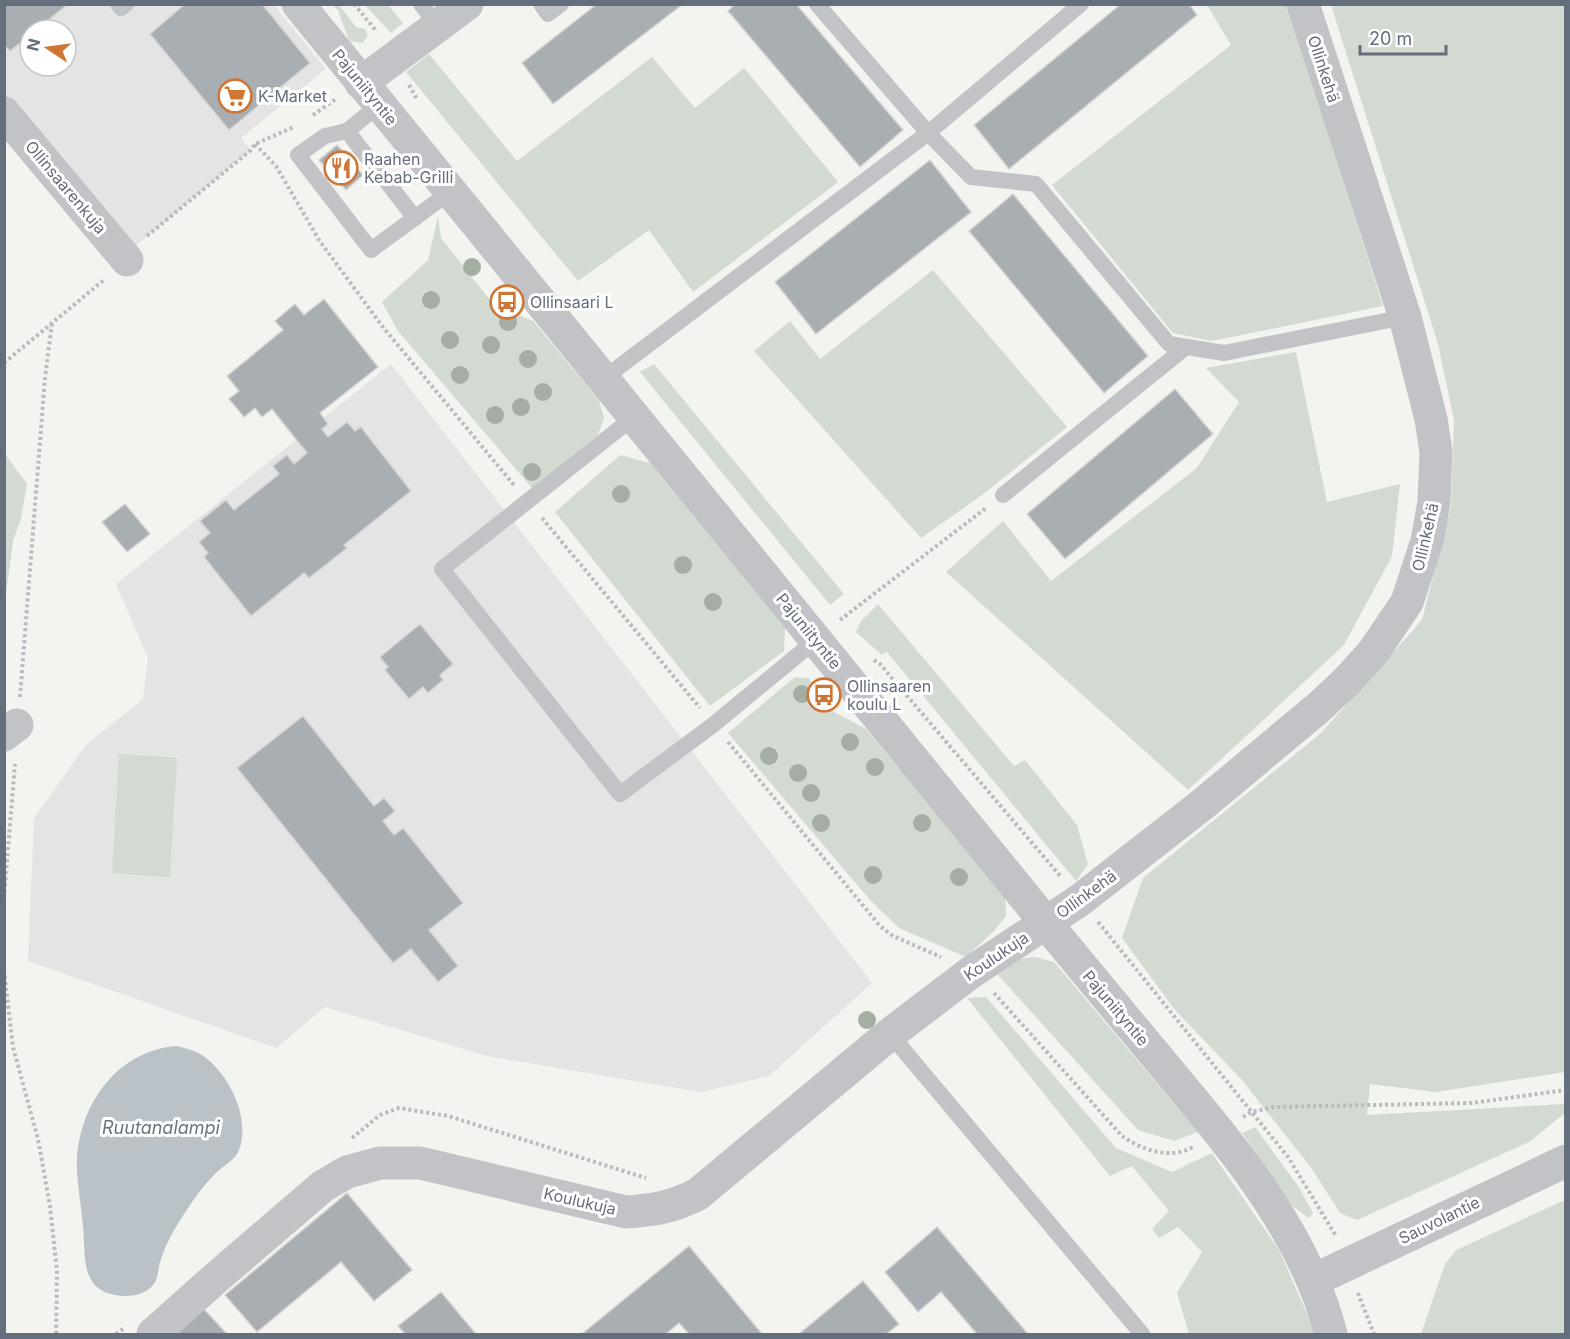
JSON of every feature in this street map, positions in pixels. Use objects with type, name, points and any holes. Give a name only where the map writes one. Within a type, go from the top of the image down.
[{"type":"street","name":"Pajuniityntie","points":[[298,4],[1220,1133],[1256,1180],[1287,1229],[1314,1280],[1331,1335]]},
{"type":"street","points":[[370,94],[429,16],[467,4]]},
{"type":"street","name":"Ollinkehä","points":[[1046,922],[1080,900],[1203,804],[1346,682],[1374,651],[1407,602],[1427,541],[1437,474],[1431,419],[1405,316],[1303,4]]},
{"type":"street","name":"Ollinsaarenkuja","points":[[4,113],[127,260]]},
{"type":"street","name":"Koulukuja","points":[[153,1335],[217,1276],[323,1186],[347,1173],[380,1163],[420,1163],[626,1212],[656,1210],[678,1205],[698,1194],[890,1034],[970,972],[1046,922]]},
{"type":"street","name":"Sauvolantie","points":[[1314,1280],[1566,1161]]},
{"type":"lane","points":[[118,4],[121,8],[126,4]]},
{"type":"lane","points":[[541,4],[548,14],[561,4]]},
{"type":"lane","points":[[817,4],[928,133],[971,177],[1036,184],[1169,344],[1224,353],[1405,316]]},
{"type":"lane","points":[[603,379],[928,133],[1081,4]]},
{"type":"lane","points":[[370,94],[347,131],[325,136],[298,155],[371,250],[450,192]]},
{"type":"lane","points":[[347,131],[415,218]]},
{"type":"lane","points":[[1003,495],[1186,347]]},
{"type":"lane","points":[[634,417],[442,569],[620,794],[713,725],[816,640]]},
{"type":"lane","points":[[890,1034],[1142,1335]]},
{"type":"path","points":[[308,118],[370,94]]},
{"type":"path","points":[[4,363],[127,260],[127,253],[251,150],[255,144],[300,123]]},
{"type":"path","points":[[4,898],[11,730],[52,323]]},
{"type":"path","points":[[816,640],[1003,495]]},
{"type":"path","points":[[4,969],[13,1047],[38,1139],[50,1206],[57,1272],[56,1335]]},
{"type":"path","points":[[1252,1112],[1274,1107],[1473,1103],[1566,1090]]},
{"type":"shaded area","points":[[4,5],[274,5],[326,69],[241,138],[251,150],[127,253],[5,105]]},
{"type":"shaded area","points":[[332,5],[339,5],[356,27],[365,29],[368,36],[362,43],[349,41],[338,10]]},
{"type":"shaded area","points":[[365,5],[388,5],[403,23],[391,33]]},
{"type":"shaded area","points":[[1207,5],[1288,5],[1383,306],[1212,341],[1173,333],[1052,185],[1231,45]]},
{"type":"shaded area","points":[[1331,5],[1565,5],[1565,1072],[1436,1092],[1370,1084],[1367,1115],[1565,1104],[1565,1113],[1529,1142],[1357,1220],[1340,1213],[1312,1169],[1242,1080],[1175,1010],[1122,938],[1143,878],[1320,734],[1422,620],[1451,506],[1454,420],[1438,344]]},
{"type":"shaded area","points":[[429,54],[517,161],[652,57],[695,108],[744,68],[838,182],[693,292],[649,230],[578,281],[406,72]]},
{"type":"shaded area","points":[[438,216],[441,238],[493,304],[533,321],[599,400],[604,418],[598,435],[532,488],[398,331],[382,302],[428,260]]},
{"type":"shaded area","points":[[933,270],[1067,427],[982,495],[921,538],[754,351],[790,321],[820,359]]},
{"type":"shaded area","points":[[1296,352],[1327,502],[1400,484],[1392,556],[1344,645],[1188,790],[946,572],[1003,521],[1051,581],[1197,468],[1239,402],[1206,368]]},
{"type":"shaded area","points":[[391,364],[872,983],[769,1076],[701,1092],[487,1056],[325,1007],[276,1048],[28,961],[34,818],[86,745],[143,699],[148,658],[116,584]]},
{"type":"shaded area","points":[[654,364],[844,594],[830,605],[640,372]]},
{"type":"shaded area","points":[[5,454],[27,484],[21,519],[13,541],[5,602]]},
{"type":"shaded area","points":[[620,455],[650,463],[785,628],[784,651],[710,706],[555,512]]},
{"type":"shaded area","points":[[878,604],[1014,766],[1025,760],[1077,825],[1088,864],[1076,881],[887,652],[882,655],[856,632],[861,621]]},
{"type":"shaded area","points":[[795,677],[809,678],[823,706],[866,729],[1005,896],[1006,916],[993,932],[966,957],[899,928],[870,900],[728,733]]},
{"type":"shaded area","points":[[119,754],[177,758],[170,877],[112,873]]},
{"type":"shaded area","points":[[1035,957],[1054,962],[1198,1132],[1174,1141],[1138,1130],[998,975],[1016,959]]},
{"type":"shaded area","points":[[986,997],[1116,1148],[1172,1172],[1212,1153],[1279,1250],[1316,1334],[1189,1334],[1177,1293],[1202,1252],[1178,1227],[1159,1238],[1152,1229],[1169,1211],[1132,1166],[1110,1176],[967,998]]},
{"type":"shaded area","points":[[1255,1127],[1298,1186],[1313,1213],[1309,1218],[1292,1206],[1242,1133]]},
{"type":"shaded area","points":[[1565,1200],[1565,1334],[1421,1334],[1445,1264],[1456,1250]]},
{"type":"water","name":"Ruutanalampi","points":[[176,1046],[202,1055],[221,1073],[229,1085],[240,1111],[242,1124],[239,1150],[235,1157],[217,1172],[192,1201],[165,1248],[153,1285],[137,1295],[110,1294],[99,1289],[92,1282],[85,1262],[77,1175],[80,1137],[95,1099],[120,1069],[155,1050]]},
{"type":"building","points":[[4,4],[68,4],[51,18],[18,18],[18,45],[10,51],[4,45]]},
{"type":"building","name":"K-Market","points":[[185,4],[262,4],[310,63],[229,130],[150,34]]},
{"type":"building","points":[[597,4],[683,4],[553,104],[522,63]]},
{"type":"building","points":[[735,4],[796,4],[903,130],[860,167],[728,11]]},
{"type":"building","points":[[1121,4],[1189,4],[1197,15],[1009,169],[974,125]]},
{"type":"building","name":"Raahen Kebab-Grilli","points":[[337,145],[363,175],[346,190],[319,160]]},
{"type":"building","points":[[930,160],[971,212],[816,334],[775,282]]},
{"type":"building","points":[[1013,194],[1148,356],[1104,393],[969,231]]},
{"type":"building","points":[[324,299],[378,367],[320,413],[328,424],[322,429],[328,437],[347,422],[355,431],[361,427],[411,491],[344,545],[347,548],[309,578],[304,573],[251,616],[204,557],[208,553],[199,542],[210,533],[200,521],[226,500],[234,510],[279,474],[273,466],[287,455],[294,464],[307,453],[272,409],[262,417],[255,408],[244,417],[229,399],[239,391],[227,376],[283,330],[275,321],[295,304],[304,315]]},
{"type":"building","points":[[1175,389],[1213,434],[1065,559],[1027,514]]},
{"type":"building","points":[[125,504],[150,534],[127,552],[102,522]]},
{"type":"building","points":[[420,624],[453,664],[440,675],[443,680],[428,693],[423,687],[409,699],[385,670],[388,667],[380,657]]},
{"type":"building","points":[[303,716],[374,806],[384,798],[395,811],[383,821],[394,835],[403,828],[463,903],[429,930],[458,966],[438,982],[411,949],[393,963],[237,768]]},
{"type":"building","points":[[347,1193],[412,1270],[374,1301],[341,1262],[257,1332],[225,1295]]},
{"type":"building","points":[[937,1227],[1028,1334],[977,1334],[941,1292],[918,1312],[885,1272]]},
{"type":"building","points":[[689,1246],[762,1334],[689,1334],[679,1323],[666,1334],[582,1334]]},
{"type":"building","points":[[863,1281],[899,1324],[886,1334],[799,1334]]},
{"type":"building","points":[[441,1292],[476,1334],[405,1334],[398,1326]]},
{"type":"building","points":[[201,1306],[227,1334],[170,1334]]},
{"type":"place","name":"K-Market","points":[[235,96]]},
{"type":"place","name":"Raahen Kebab-Grilli","points":[[341,168]]},
{"type":"place","name":"Ollinsaari L","points":[[507,302]]},
{"type":"place","name":"Ollinsaaren koulu L","points":[[824,695]]}]
